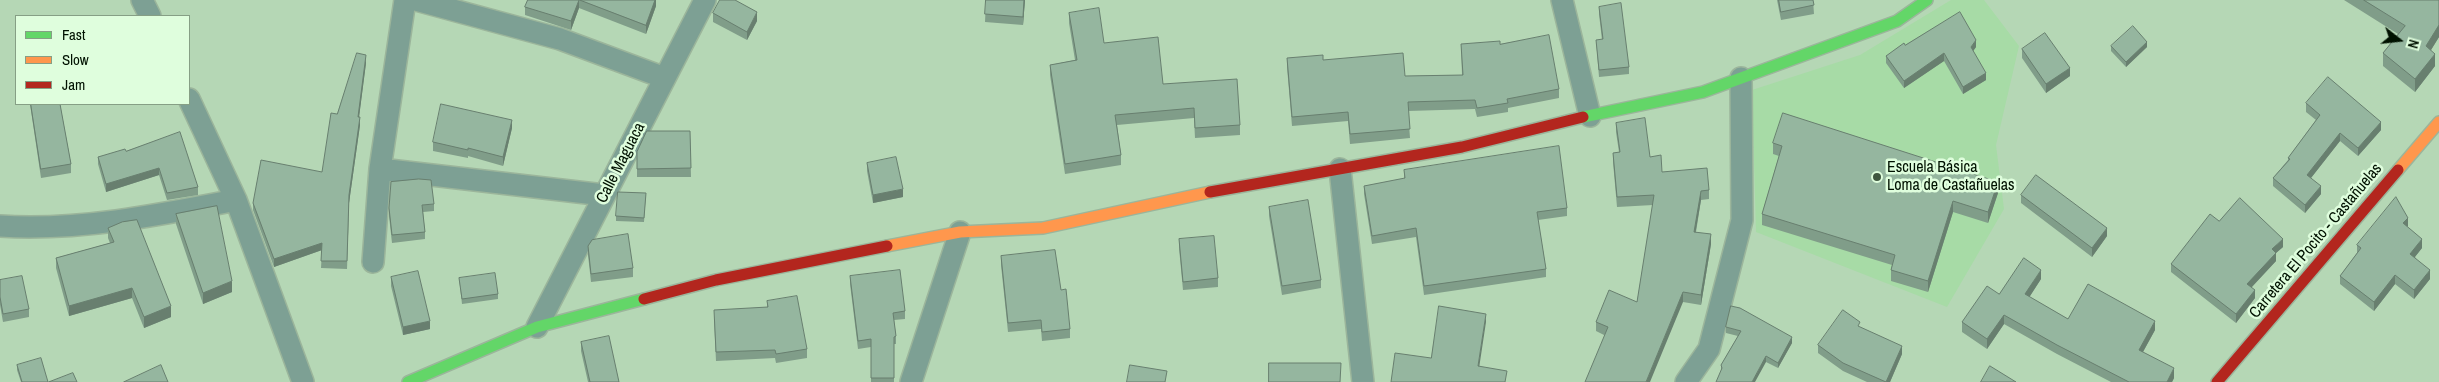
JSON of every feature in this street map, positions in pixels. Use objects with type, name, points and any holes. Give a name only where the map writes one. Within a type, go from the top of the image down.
[{"type":"main road","points":[[408,382],[537,327],[716,280],[960,232],[1043,228],[1244,186],[1462,147],[1590,116],[1703,92],[1896,21],[1927,0]]},
{"type":"main road","name":"Carretera El Pocito - Castañuelas","points":[[2217,382],[2439,122]]},
{"type":"street","points":[[142,0],[150,15]]},
{"type":"street","points":[[373,262],[380,169],[406,0]]},
{"type":"street","points":[[416,0],[560,39],[665,78]]},
{"type":"street","name":"Calle Maguaca","points":[[537,327],[705,0]]},
{"type":"street","points":[[1562,0],[1590,116]]},
{"type":"street","points":[[1686,382],[1709,349],[1742,220],[1741,78]]},
{"type":"street","points":[[190,101],[236,200],[303,382]]},
{"type":"street","points":[[1340,168],[1363,382]]},
{"type":"street","points":[[380,169],[604,195]]},
{"type":"street","points":[[0,226],[28,228],[143,218],[236,200]]},
{"type":"street","points":[[911,382],[960,232]]},
{"type":"shaded area","name":"Escuela Básica Loma de Castañuelas","points":[[1951,0],[1984,0],[2019,46],[1996,145],[2004,209],[1947,307],[1756,232],[1752,90],[1860,55]]},
{"type":"building","points":[[528,0],[579,0],[571,21],[525,7]]},
{"type":"building","points":[[580,0],[655,0],[646,25]]},
{"type":"building","points":[[720,0],[735,0],[757,12],[747,32],[713,13]]},
{"type":"building","points":[[986,0],[1024,0],[1023,17],[985,14]]},
{"type":"building","points":[[1779,0],[1813,0],[1814,5],[1781,12]]},
{"type":"building","points":[[2364,0],[2439,0],[2439,25],[2426,46],[2435,54],[2415,79],[2383,53],[2405,26]]},
{"type":"building","points":[[1621,3],[1629,67],[1599,70],[1596,40],[1603,39],[1599,7]]},
{"type":"building","points":[[1099,8],[1104,43],[1158,37],[1163,84],[1237,79],[1240,125],[1195,128],[1194,108],[1115,115],[1121,155],[1065,164],[1050,65],[1077,60],[1069,13]]},
{"type":"building","points":[[1960,12],[1976,40],[1971,47],[1986,73],[1963,87],[1944,53],[1904,81],[1886,56],[1904,43],[1905,45]]},
{"type":"building","points":[[2133,26],[2147,42],[2126,62],[2111,46]]},
{"type":"building","points":[[2045,33],[2070,68],[2046,84],[2022,49]]},
{"type":"building","points":[[1549,35],[1559,89],[1507,99],[1508,103],[1477,108],[1475,100],[1408,102],[1410,129],[1350,134],[1348,112],[1292,117],[1287,58],[1323,55],[1323,60],[1403,53],[1405,76],[1463,75],[1461,44],[1500,41],[1500,44]]},
{"type":"building","points":[[357,53],[366,55],[358,117],[360,117],[349,195],[347,261],[321,261],[322,243],[274,259],[253,203],[261,160],[322,172],[331,113],[337,114]]},
{"type":"building","points":[[2328,77],[2381,122],[2358,148],[2340,133],[2307,175],[2321,186],[2305,205],[2273,178],[2290,159],[2288,158],[2320,115],[2306,103]]},
{"type":"building","points":[[441,104],[512,120],[503,157],[433,142]]},
{"type":"building","points":[[31,105],[60,105],[71,164],[41,169]]},
{"type":"building","points":[[1783,113],[1998,182],[1988,212],[1953,201],[1928,281],[1891,270],[1895,255],[1762,214],[1782,146],[1773,143]]},
{"type":"building","points":[[1645,118],[1650,157],[1661,155],[1662,172],[1707,168],[1709,190],[1701,191],[1694,232],[1711,234],[1701,295],[1683,292],[1646,382],[1585,382],[1608,327],[1596,322],[1609,290],[1637,302],[1654,195],[1617,197],[1613,153],[1620,152],[1616,123]]},
{"type":"building","points":[[647,131],[690,131],[691,168],[637,169],[637,152]]},
{"type":"building","points":[[180,132],[198,187],[167,193],[159,168],[106,184],[98,157],[125,149],[126,151]]},
{"type":"building","points":[[1559,146],[1567,208],[1537,212],[1546,269],[1424,286],[1416,228],[1372,236],[1364,186],[1405,178],[1404,170]]},
{"type":"building","points":[[896,157],[903,189],[873,195],[867,163]]},
{"type":"building","points":[[2036,175],[2107,228],[2092,248],[2021,195]]},
{"type":"building","points":[[419,179],[431,180],[434,204],[422,205],[425,232],[392,235],[389,208],[391,182]]},
{"type":"building","points":[[618,192],[646,193],[644,218],[616,216]]},
{"type":"building","points":[[2396,197],[2408,218],[2403,223],[2422,239],[2410,254],[2430,270],[2414,290],[2395,275],[2374,302],[2340,276],[2361,248],[2357,245]]},
{"type":"building","points":[[2240,198],[2283,239],[2272,249],[2276,253],[2247,284],[2255,290],[2236,314],[2171,264],[2210,214],[2219,221]]},
{"type":"building","points":[[1308,200],[1321,280],[1282,286],[1269,207]]},
{"type":"building","points":[[217,206],[232,281],[203,293],[176,214]]},
{"type":"building","points":[[137,220],[171,306],[144,317],[132,288],[69,306],[56,258],[114,242],[108,228],[122,222]]},
{"type":"building","points":[[628,234],[633,268],[591,274],[588,246],[592,240]]},
{"type":"building","points":[[1214,236],[1218,278],[1183,282],[1179,239]]},
{"type":"building","points":[[1055,250],[1061,290],[1066,289],[1070,329],[1042,332],[1041,320],[1008,323],[1001,256]]},
{"type":"building","points":[[2024,258],[2041,270],[2025,294],[2068,319],[2088,284],[2155,321],[2139,350],[2174,368],[2167,382],[2129,382],[2004,315],[1987,339],[1962,322],[1987,286],[1999,294]]},
{"type":"building","points":[[900,270],[905,311],[893,313],[896,336],[894,337],[894,378],[871,378],[871,339],[858,341],[850,276]]},
{"type":"building","points":[[418,271],[430,321],[403,327],[391,277]]},
{"type":"building","points":[[495,273],[498,294],[462,299],[459,278]]},
{"type":"building","points":[[22,276],[29,309],[3,314],[0,280]]},
{"type":"building","points":[[797,296],[807,349],[776,354],[775,350],[716,352],[714,310],[768,307],[767,301]]},
{"type":"building","points":[[1439,306],[1486,314],[1478,366],[1507,371],[1505,382],[1391,382],[1395,353],[1431,358]]},
{"type":"building","points":[[1731,306],[1740,308],[1792,337],[1778,363],[1766,356],[1752,382],[1716,382],[1722,368],[1721,365],[1741,331],[1726,327]]},
{"type":"building","points":[[1843,310],[1860,322],[1858,326],[1902,346],[1886,382],[1843,363],[1818,345]]},
{"type":"building","points":[[609,336],[619,382],[590,382],[581,342]]},
{"type":"building","points":[[41,358],[48,382],[22,382],[17,365]]},
{"type":"building","points":[[1269,363],[1341,363],[1340,382],[1269,382]]},
{"type":"building","points":[[161,365],[168,382],[124,382]]},
{"type":"building","points":[[1130,365],[1167,371],[1165,382],[1127,382]]},
{"type":"building","points":[[1990,366],[2016,382],[1981,382]]},
{"type":"building","points":[[73,373],[77,382],[49,382]]},
{"type":"traffic: fast","points":[[1583,117],[1703,92],[1897,21],[1927,0]]},
{"type":"traffic: fast","points":[[408,382],[537,327],[644,299]]},
{"type":"traffic: slow","points":[[2398,170],[2439,122]]},
{"type":"traffic: slow","points":[[887,246],[960,232],[1043,228],[1210,192]]},
{"type":"traffic: jam","points":[[1210,192],[1462,147],[1583,117]]},
{"type":"traffic: jam","points":[[2217,382],[2398,170]]},
{"type":"traffic: jam","points":[[644,299],[716,280],[887,246]]},
{"type":"place","name":"Escuela Básica Loma de Castañuelas","points":[[1877,177]]}]
